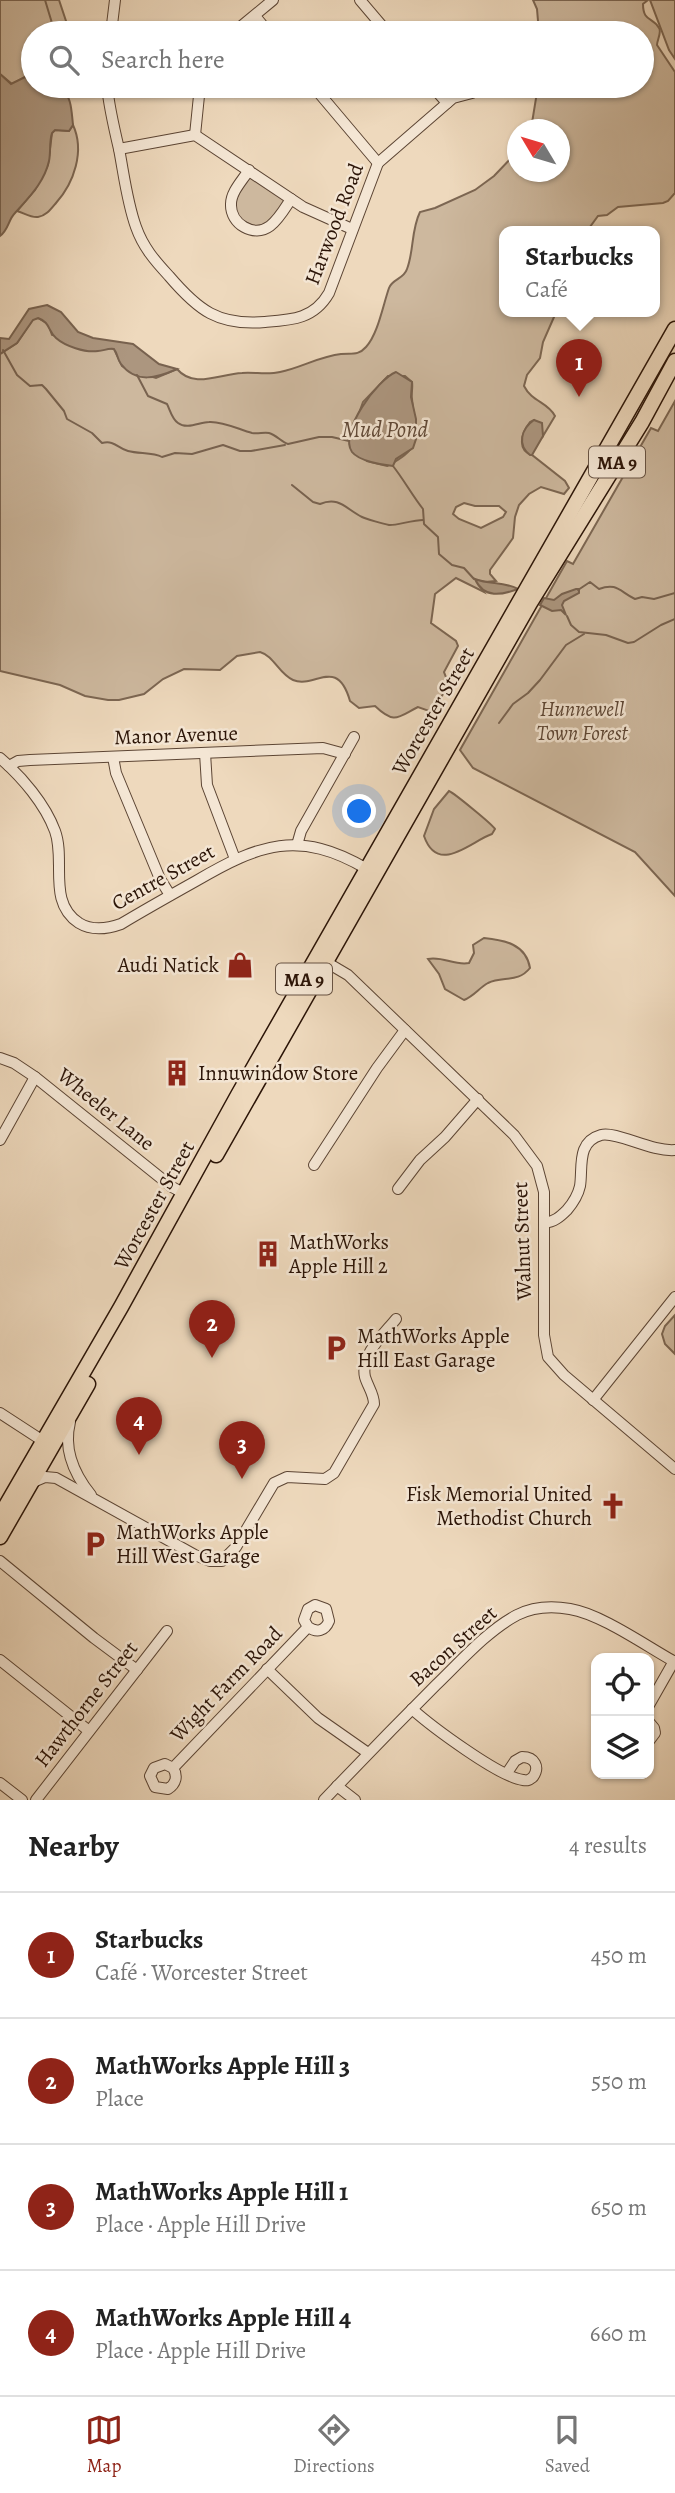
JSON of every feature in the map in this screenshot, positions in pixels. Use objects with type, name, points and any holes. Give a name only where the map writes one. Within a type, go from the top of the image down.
[{"type":"highway","name":"Worcester Street","points":[[0,1516],[675,329]]},
{"type":"highway","name":"Worcester Street","points":[[0,1538],[530,603],[642,422],[675,362]]},
{"type":"street","points":[[112,21],[115,0]]},
{"type":"street","points":[[249,21],[273,0]]},
{"type":"street","points":[[360,0],[378,21]]},
{"type":"street","points":[[255,16],[259,21]]},
{"type":"street","name":"Harwood Road","points":[[109,98],[133,218],[144,244],[155,261],[186,296],[206,312],[223,320],[249,323],[289,320],[313,313],[329,293],[378,163],[454,98]]},
{"type":"street","points":[[194,135],[199,98]]},
{"type":"street","points":[[323,98],[378,163]]},
{"type":"street","points":[[443,98],[447,103]]},
{"type":"street","points":[[119,149],[194,135],[321,217],[352,229]]},
{"type":"street","points":[[249,170],[232,200],[233,216],[239,224],[250,230],[266,228],[274,222],[291,199]]},
{"type":"street","points":[[297,845],[301,831],[354,737]]},
{"type":"street","name":"Manor Avenue","points":[[9,766],[23,760],[323,748],[345,754]]},
{"type":"street","points":[[205,753],[207,785],[235,859]]},
{"type":"street","points":[[113,757],[126,796],[160,878],[170,895]]},
{"type":"street","name":"Centre Street","points":[[0,758],[40,804],[54,828],[59,846],[60,895],[65,909],[75,920],[90,928],[112,927],[235,859],[261,849],[297,845],[330,851],[367,869]]},
{"type":"street","name":"Walnut Street","points":[[326,962],[348,975],[478,1099],[519,1140],[537,1166],[544,1192],[543,1328],[546,1352],[558,1370],[675,1469]]},
{"type":"street","points":[[314,1165],[376,1068],[405,1030]]},
{"type":"street","name":"Wheeler Lane","points":[[0,1058],[14,1063],[35,1077],[172,1187],[185,1194]]},
{"type":"street","points":[[0,1140],[35,1077]]},
{"type":"street","points":[[398,1188],[420,1160],[439,1144],[478,1099]]},
{"type":"street","points":[[544,1223],[558,1218],[573,1202],[580,1188],[581,1157],[598,1136],[607,1135],[653,1149],[675,1150]]},
{"type":"street","points":[[593,1400],[675,1297]]},
{"type":"street","points":[[31,1484],[45,1477],[56,1478],[195,1555],[210,1561],[222,1561],[236,1547],[274,1483],[287,1477],[325,1479],[334,1473],[374,1404],[365,1378],[366,1360],[396,1319]]},
{"type":"street","points":[[75,1405],[67,1434],[69,1455],[83,1484],[94,1498]]},
{"type":"street","points":[[0,1413],[43,1441]]},
{"type":"street","points":[[0,1561],[137,1670]]},
{"type":"street","name":"Bacon Street","points":[[324,1800],[483,1640],[510,1620],[533,1610],[560,1608],[587,1614],[675,1662]]},
{"type":"street","name":"Wight Farm Road","points":[[173,1768],[308,1628]]},
{"type":"street","name":"Hawthorne Street","points":[[36,1800],[167,1631]]},
{"type":"street","points":[[0,1660],[89,1731]]},
{"type":"street","points":[[654,1697],[675,1662]]},
{"type":"street","points":[[267,1669],[318,1718],[368,1753]]},
{"type":"street","points":[[412,1709],[458,1744],[507,1773]]},
{"type":"street","points":[[0,1783],[22,1800]]},
{"type":"street","points":[[337,1786],[355,1800]]},
{"type":"green space","points":[[0,0],[59,0],[66,21],[21,21],[21,79],[12,84],[0,74]]},
{"type":"green space","points":[[533,0],[648,0],[643,4],[646,17],[652,21],[538,21]]},
{"type":"green space","points":[[650,0],[675,0],[675,59],[669,50]]},
{"type":"green space","points":[[654,23],[657,25],[660,32],[657,45],[675,72],[675,193],[663,203],[618,207],[607,215],[598,216],[591,226],[499,226],[499,317],[554,317],[543,342],[540,358],[527,375],[524,386],[555,416],[543,436],[541,427],[534,420],[530,422],[522,445],[527,453],[565,481],[569,488],[564,494],[541,487],[529,494],[519,505],[513,538],[490,570],[496,581],[476,580],[484,592],[456,578],[435,594],[431,623],[456,641],[458,646],[444,672],[449,685],[434,708],[429,711],[418,707],[401,716],[392,717],[375,706],[359,708],[350,701],[339,680],[325,677],[301,682],[293,680],[260,652],[237,656],[220,670],[184,669],[163,679],[144,694],[119,700],[85,696],[60,685],[0,671],[0,354],[17,343],[33,319],[38,318],[48,324],[52,335],[114,349],[122,366],[156,378],[177,369],[184,375],[199,379],[242,373],[275,373],[333,355],[360,352],[374,335],[391,285],[407,269],[420,212],[475,190],[507,162],[507,182],[570,182],[570,119],[533,119],[536,98],[654,98]],"holes":[[[388,376],[405,376],[412,382],[416,431],[413,446],[387,466],[367,461],[349,441],[363,402]],[[464,503],[499,506],[506,512],[503,517],[481,528],[453,514],[456,507]]]},
{"type":"green space","points":[[73,125],[78,156],[68,186],[46,214],[33,217],[17,211],[35,190],[48,165],[52,133],[55,130],[69,131]]},
{"type":"green space","points":[[249,170],[291,199],[261,230],[233,216],[231,211]]},
{"type":"green space","name":"Hunnewell Town Forest","points":[[675,401],[675,896],[635,852],[473,768],[460,750],[567,561],[573,564],[651,428],[658,431]]},
{"type":"green space","points":[[449,791],[495,829],[492,834],[446,855],[438,854],[430,848],[424,836],[434,809]]},
{"type":"green space","points":[[484,938],[506,942],[519,948],[528,960],[530,968],[520,976],[488,983],[464,1000],[445,989],[439,974],[428,959],[469,963],[474,953],[473,945]]},
{"type":"green space","points":[[675,1315],[675,1354],[665,1344],[662,1334]]},
{"type":"water","points":[[0,74],[11,84],[21,79],[21,98],[69,98],[73,125],[69,131],[55,130],[52,133],[49,161],[44,176],[0,236]]},
{"type":"water","points":[[47,305],[61,312],[78,332],[93,338],[133,344],[159,364],[177,369],[154,377],[140,377],[121,364],[114,349],[93,351],[70,346],[56,338],[45,322],[38,318],[33,320],[17,343],[0,354],[0,338],[9,339],[29,309]]},
{"type":"water","name":"Mud Pond","points":[[396,372],[412,382],[416,439],[413,448],[396,459],[393,466],[360,458],[352,452],[349,443],[350,432],[362,407],[370,395]]},
{"type":"water","points":[[534,420],[542,423],[543,436],[530,455],[523,447],[522,437]]},
{"type":"water","points":[[475,579],[518,589],[500,594],[488,593]]},
{"type":"water","points":[[579,589],[579,593],[564,601],[562,605],[566,615],[561,610],[552,611],[540,605],[544,598],[554,600]]},
{"type":"waterway","points":[[45,0],[51,21]]},
{"type":"waterway","points":[[3,350],[17,375],[30,386],[42,385],[64,411],[67,419],[92,433],[102,443],[162,457],[175,453],[192,454],[223,445],[240,451],[285,445]]},
{"type":"waterway","points":[[137,375],[148,396],[167,404],[174,419],[182,425],[220,423],[252,433],[269,433],[288,444],[319,437],[349,441]]},
{"type":"waterway","points":[[393,466],[423,509],[424,524],[438,537],[439,554],[452,565],[464,568],[474,579]]},
{"type":"waterway","points":[[292,485],[313,502],[337,502],[362,517],[383,524],[423,520]]},
{"type":"waterway","points":[[578,590],[590,582],[599,589],[614,587],[635,599],[654,599],[675,593]]},
{"type":"waterway","points":[[567,616],[571,625],[579,632],[606,635],[628,643],[675,619]]},
{"type":"waterway","points":[[499,723],[513,704],[540,680],[566,645],[584,634]]},
{"type":"place","name":"Starbucks","points":[[579,397]]},
{"type":"place","name":"Audi Natick","points":[[240,965]]},
{"type":"place","name":"Innuwindow Store","points":[[177,1073]]},
{"type":"place","name":"MathWorks Apple Hill 2","points":[[268,1254]]},
{"type":"place","name":"MathWorks Apple Hill East Garage","points":[[336,1348]]},
{"type":"place","name":"MathWorks Apple Hill 3","points":[[212,1358]]},
{"type":"place","name":"MathWorks Apple Hill 4","points":[[139,1455]]},
{"type":"place","name":"MathWorks Apple Hill 1","points":[[242,1479]]},
{"type":"place","name":"Fisk Memorial United Methodist Church","points":[[613,1506]]},
{"type":"place","name":"MathWorks Apple Hill West Garage","points":[[95,1544]]}]
